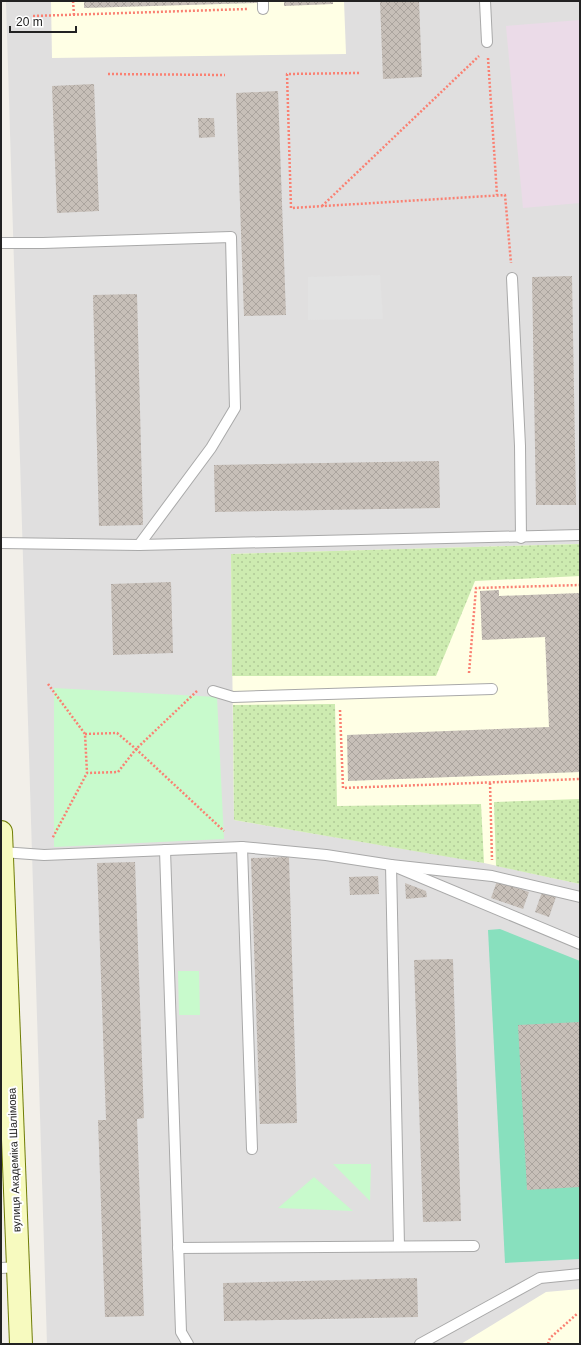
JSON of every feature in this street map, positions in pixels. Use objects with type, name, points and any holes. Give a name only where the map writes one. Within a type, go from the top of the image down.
[{"type":"street","name":"вулиця Академіка Шалімова","points":[[1,842],[10,1268],[21,1344]]},
{"type":"lane","points":[[485,1],[487,45]]},
{"type":"lane","points":[[1,243],[231,237],[234,408],[211,448],[139,545]]},
{"type":"lane","points":[[512,278],[520,446],[521,538]]},
{"type":"lane","points":[[1,543],[139,545],[521,538],[580,535]]},
{"type":"lane","points":[[213,691],[233,697],[492,689]]},
{"type":"lane","points":[[1,842],[44,855],[242,847],[326,855],[492,876],[580,897]]},
{"type":"lane","points":[[242,847],[252,1149]]},
{"type":"lane","points":[[165,850],[181,1332],[188,1344]]},
{"type":"lane","points":[[391,864],[580,944]]},
{"type":"lane","points":[[391,864],[399,1246]]},
{"type":"lane","points":[[178,1248],[474,1246]]},
{"type":"lane","points":[[420,1344],[540,1278],[580,1274]]},
{"type":"path","points":[[73,1],[74,15]]},
{"type":"path","points":[[33,16],[263,5]]},
{"type":"path","points":[[487,45],[496,195]]},
{"type":"path","points":[[321,206],[487,45]]},
{"type":"path","points":[[359,73],[287,74],[291,208],[505,195],[512,278]]},
{"type":"path","points":[[108,74],[225,75]]},
{"type":"path","points":[[467,690],[476,588],[580,585]]},
{"type":"path","points":[[44,855],[87,773],[85,734],[48,684]]},
{"type":"path","points":[[87,773],[118,772],[136,749],[198,691]]},
{"type":"path","points":[[339,694],[343,788],[580,779]]},
{"type":"path","points":[[85,734],[117,732],[242,847]]},
{"type":"path","points":[[490,783],[492,876]]},
{"type":"path","points":[[548,1344],[550,1338],[578,1313]]},
{"type":"shaded area","points":[[6,1],[580,1],[580,1344],[47,1344]]},
{"type":"shaded area","points":[[51,1],[344,1],[346,54],[52,58]]},
{"type":"shaded area","points":[[580,20],[580,203],[523,208],[506,26]]},
{"type":"shaded area","points":[[380,275],[383,319],[308,320],[308,277]]},
{"type":"shaded area","points":[[580,544],[580,884],[475,861],[234,820],[231,554]]},
{"type":"shaded area","points":[[580,1289],[580,1344],[461,1344],[546,1292]]},
{"type":"green space","points":[[580,544],[580,576],[475,581],[436,676],[232,676],[231,554]]},
{"type":"green space","points":[[54,688],[217,697],[224,839],[54,847]]},
{"type":"green space","points":[[335,704],[337,806],[481,804],[484,863],[234,820],[233,705]]},
{"type":"green space","points":[[580,799],[580,884],[496,866],[494,802]]},
{"type":"green space","points":[[500,929],[580,961],[580,1259],[505,1263],[488,930]]},
{"type":"green space","points":[[178,971],[199,971],[200,1015],[179,1015]]},
{"type":"green space","points":[[333,1164],[371,1164],[370,1201]]},
{"type":"green space","points":[[314,1177],[353,1211],[278,1208]]},
{"type":"building","points":[[84,1],[258,1],[258,3],[84,8]]},
{"type":"building","points":[[284,1],[333,1],[333,4],[284,6]]},
{"type":"building","points":[[380,1],[419,1],[422,77],[383,79]]},
{"type":"building","points":[[94,84],[99,211],[57,213],[52,86]]},
{"type":"building","points":[[278,91],[286,315],[244,316],[236,93]]},
{"type":"building","points":[[198,118],[214,118],[215,137],[199,138]]},
{"type":"building","points":[[572,276],[576,505],[536,505],[532,277]]},
{"type":"building","points":[[137,294],[143,525],[99,526],[93,295]]},
{"type":"building","points":[[439,461],[440,508],[215,512],[214,465]]},
{"type":"building","points":[[171,582],[173,653],[113,655],[111,584]]},
{"type":"building","points":[[499,590],[499,596],[580,593],[580,772],[348,781],[347,735],[549,727],[545,637],[482,640],[480,591]]},
{"type":"building","points":[[289,857],[297,1123],[260,1124],[251,858]]},
{"type":"building","points":[[135,862],[144,1118],[137,1119],[144,1316],[105,1317],[98,1120],[106,1120],[97,863]]},
{"type":"building","points":[[378,876],[379,894],[350,895],[349,877]]},
{"type":"building","points":[[497,881],[529,892],[523,909],[491,898]]},
{"type":"building","points":[[405,883],[426,891],[427,897],[406,899]]},
{"type":"building","points":[[542,892],[556,897],[549,917],[535,912]]},
{"type":"building","points":[[453,959],[461,1221],[423,1222],[414,960]]},
{"type":"building","points":[[580,1022],[580,1187],[527,1190],[518,1025]]},
{"type":"building","points":[[417,1278],[418,1317],[224,1321],[223,1283]]}]
